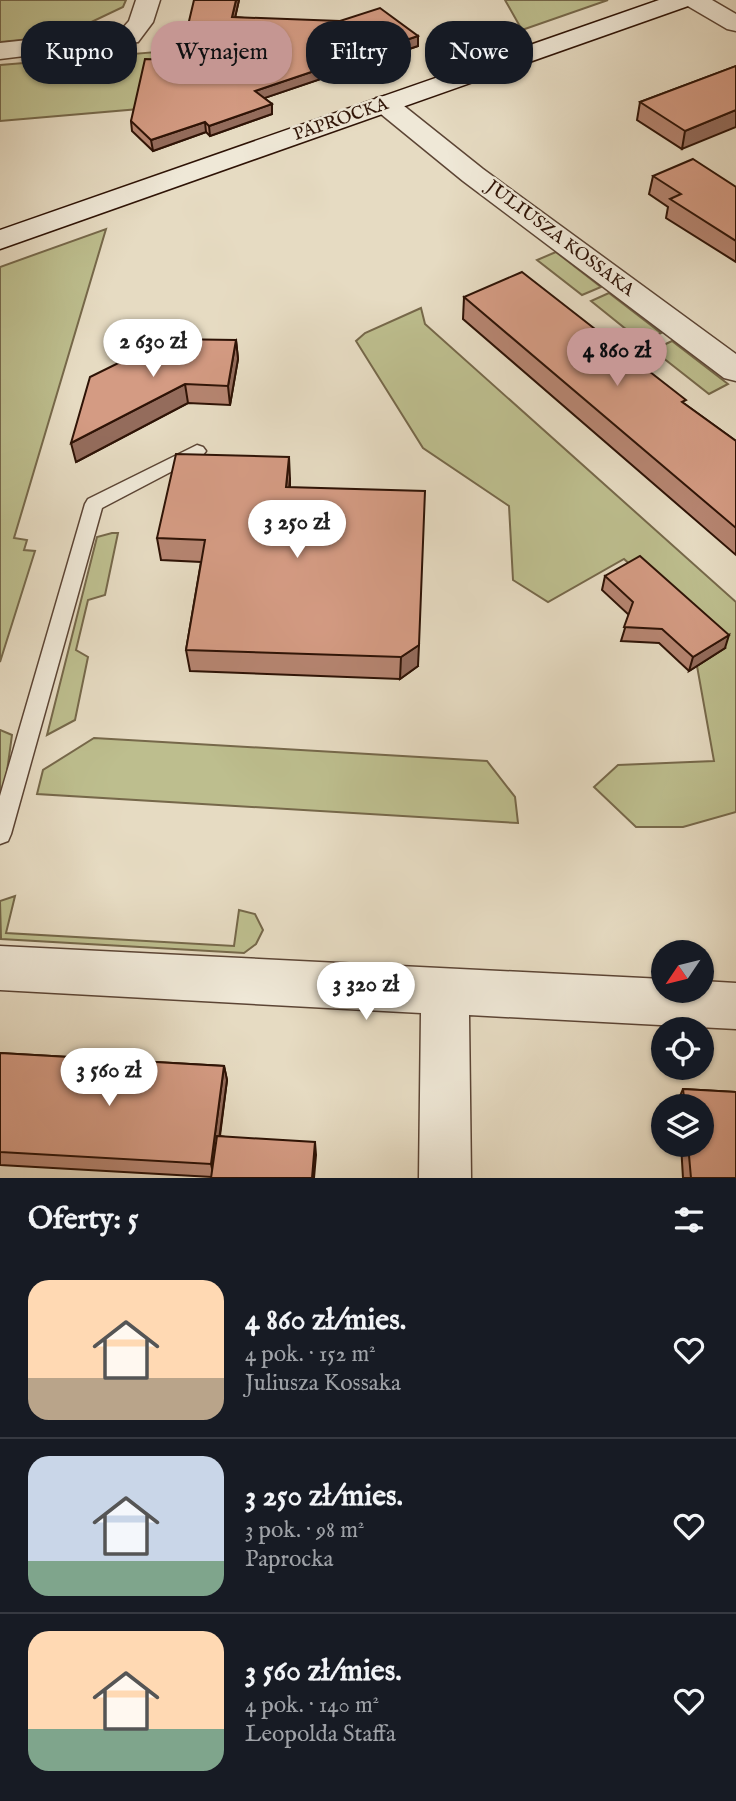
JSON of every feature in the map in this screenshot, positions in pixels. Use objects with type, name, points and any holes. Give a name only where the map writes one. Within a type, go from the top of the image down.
[{"type":"street","points":[[0,51],[129,37],[141,22],[148,0]]},
{"type":"street","name":"PAPROCKA","points":[[0,240],[682,0]]},
{"type":"street","points":[[695,0],[736,24]]},
{"type":"street","name":"JULIUSZA KOSSAKA","points":[[386,104],[474,175],[736,370]]},
{"type":"street","points":[[0,968],[736,1006]]},
{"type":"street","points":[[445,991],[445,1178]]},
{"type":"lane","points":[[0,834],[94,505],[197,451]]},
{"type":"green space","points":[[0,0],[126,0],[123,7],[94,21],[21,21],[21,40],[0,42]]},
{"type":"green space","points":[[505,0],[608,0],[533,26],[533,21],[517,21]]},
{"type":"green space","points":[[151,52],[151,69],[139,109],[0,121],[0,65],[21,63],[21,84],[137,84],[137,54]]},
{"type":"green space","points":[[106,229],[14,538],[27,540],[24,550],[35,551],[0,662],[0,267]]},
{"type":"green space","points":[[556,252],[601,287],[582,295],[537,260]]},
{"type":"green space","points":[[609,293],[661,333],[642,342],[591,301]]},
{"type":"green space","points":[[421,308],[425,324],[736,602],[736,812],[683,827],[636,827],[594,787],[618,765],[714,761],[697,666],[724,648],[624,559],[548,602],[513,580],[509,506],[423,448],[356,341],[365,333]]},
{"type":"green space","points":[[672,341],[728,384],[709,394],[653,350]]},
{"type":"green space","points":[[118,533],[105,595],[88,600],[76,650],[88,657],[75,720],[47,735],[97,537]]},
{"type":"green space","points":[[0,730],[12,735],[5,786],[0,799]]},
{"type":"green space","points":[[94,738],[487,761],[515,797],[518,823],[37,794],[43,770]]},
{"type":"green space","points":[[15,896],[6,933],[234,946],[239,910],[255,914],[263,930],[256,944],[244,953],[1,939],[0,901]]},
{"type":"building","points":[[194,0],[236,0],[232,17],[340,21],[306,21],[306,74],[292,79],[292,21],[189,21]]},
{"type":"building","points":[[380,8],[398,21],[340,21]]},
{"type":"building","points":[[145,59],[151,59],[151,84],[276,84],[255,91],[272,104],[209,126],[205,122],[151,140],[131,121]]},
{"type":"building","points":[[736,66],[736,110],[685,131],[640,102]]},
{"type":"building","points":[[693,159],[736,187],[736,241],[670,199],[681,194],[653,176]]},
{"type":"building","points":[[522,272],[686,400],[682,402],[736,441],[736,528],[464,297]]},
{"type":"building","points":[[167,339],[236,340],[228,386],[185,384],[71,443],[90,377]]},
{"type":"building","points":[[176,454],[289,457],[286,487],[425,491],[419,645],[401,657],[186,650],[205,540],[157,538]]},
{"type":"building","points":[[640,556],[729,635],[693,657],[662,629],[624,627],[633,602],[605,576]]},
{"type":"building","points":[[0,1053],[224,1066],[211,1164],[0,1152]]},
{"type":"building","points":[[683,1089],[736,1092],[736,1178],[691,1178],[689,1157],[714,1157],[714,1094],[684,1094]]},
{"type":"building","points":[[217,1136],[315,1142],[312,1178],[211,1178]]}]
